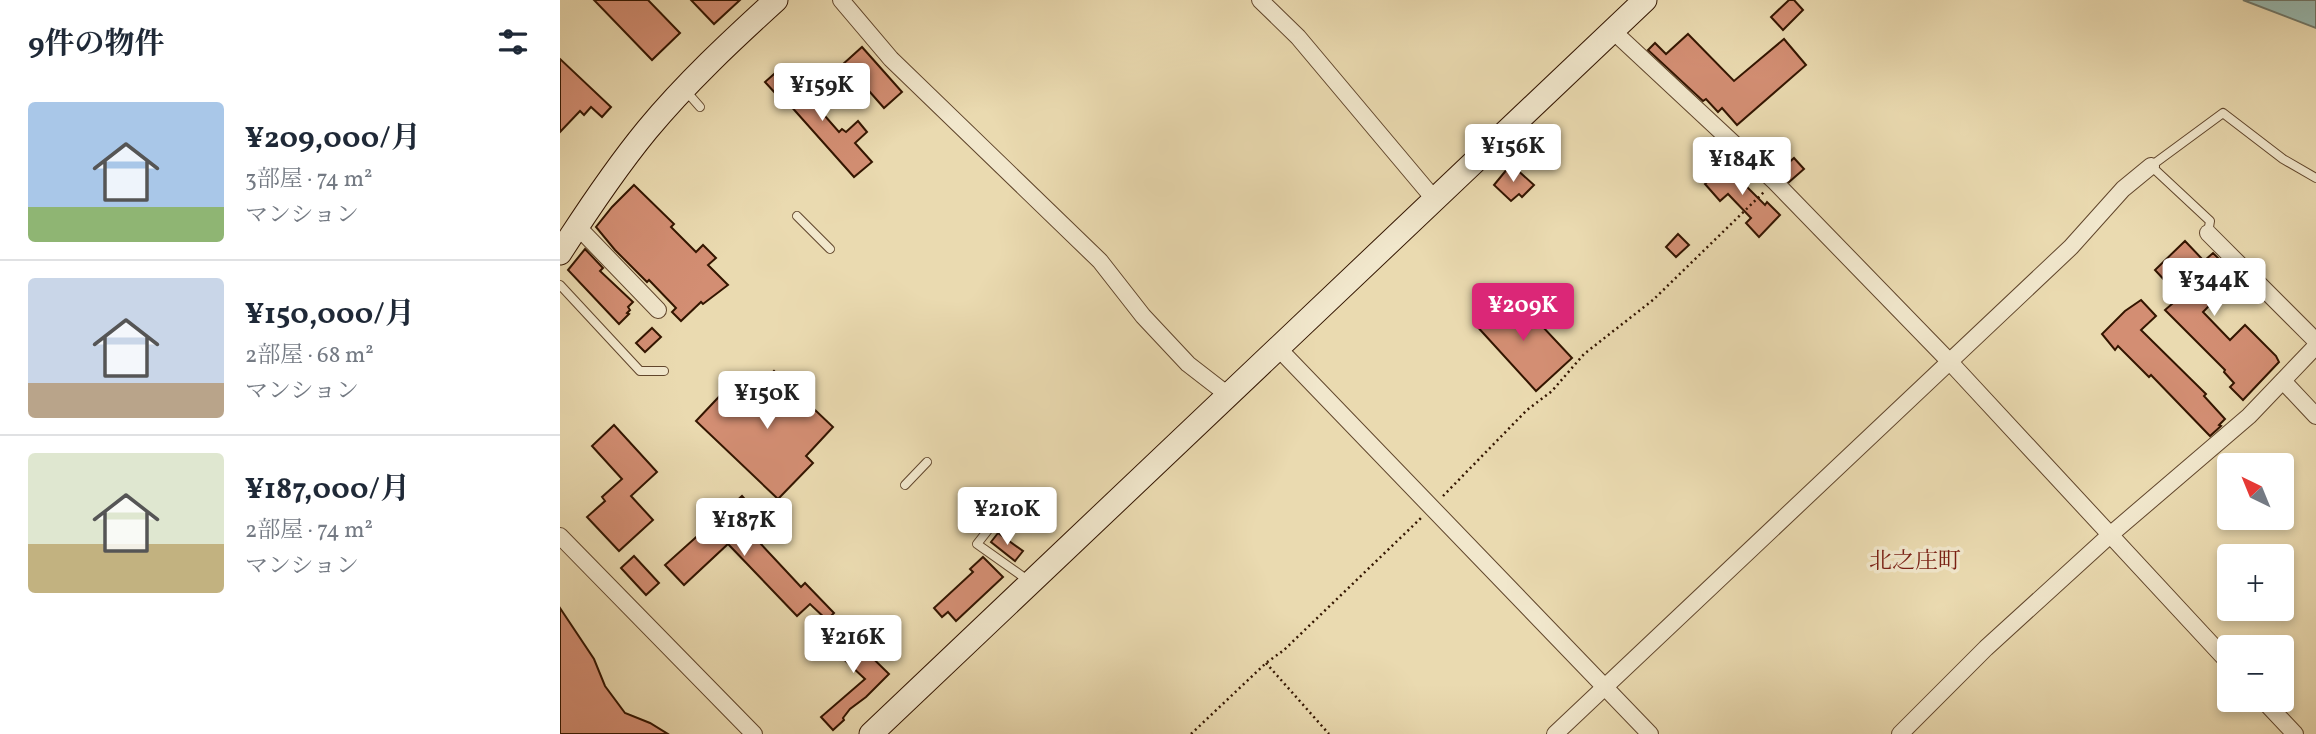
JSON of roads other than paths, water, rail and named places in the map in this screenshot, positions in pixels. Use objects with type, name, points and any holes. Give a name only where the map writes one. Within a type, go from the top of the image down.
[{"type":"street","points":[[560,253],[608,180],[649,128],[719,52],[776,0]]},
{"type":"street","points":[[841,0],[891,60],[1100,261],[1143,316],[1188,364],[1228,395]]},
{"type":"street","points":[[1259,0],[1298,37],[1435,200]]},
{"type":"street","points":[[871,734],[1645,0]]},
{"type":"street","points":[[1612,31],[1775,181],[1949,361],[2217,650]]},
{"type":"street","points":[[1555,734],[2071,247],[2123,190],[2151,166]]},
{"type":"street","points":[[578,226],[659,310]]},
{"type":"street","points":[[1900,734],[1986,648],[2110,535],[2249,416],[2316,344],[2208,233]]},
{"type":"street","points":[[1279,348],[1650,734]]},
{"type":"street","points":[[2283,381],[2316,416]]},
{"type":"street","points":[[560,536],[754,734]]},
{"type":"street","points":[[2274,712],[2295,734]]},
{"type":"lane","points":[[684,89],[700,107]]},
{"type":"lane","points":[[2208,233],[2210,221],[2151,166],[2223,113],[2283,159],[2316,178]]},
{"type":"lane","points":[[797,216],[830,248]]},
{"type":"lane","points":[[560,285],[640,371],[664,372]]},
{"type":"lane","points":[[905,485],[927,462]]},
{"type":"lane","points":[[992,525],[977,544],[1030,581]]},
{"type":"water","points":[[2243,0],[2316,0],[2316,28]]},
{"type":"district","name":"北之庄町","points":[[1915,560]]}]
